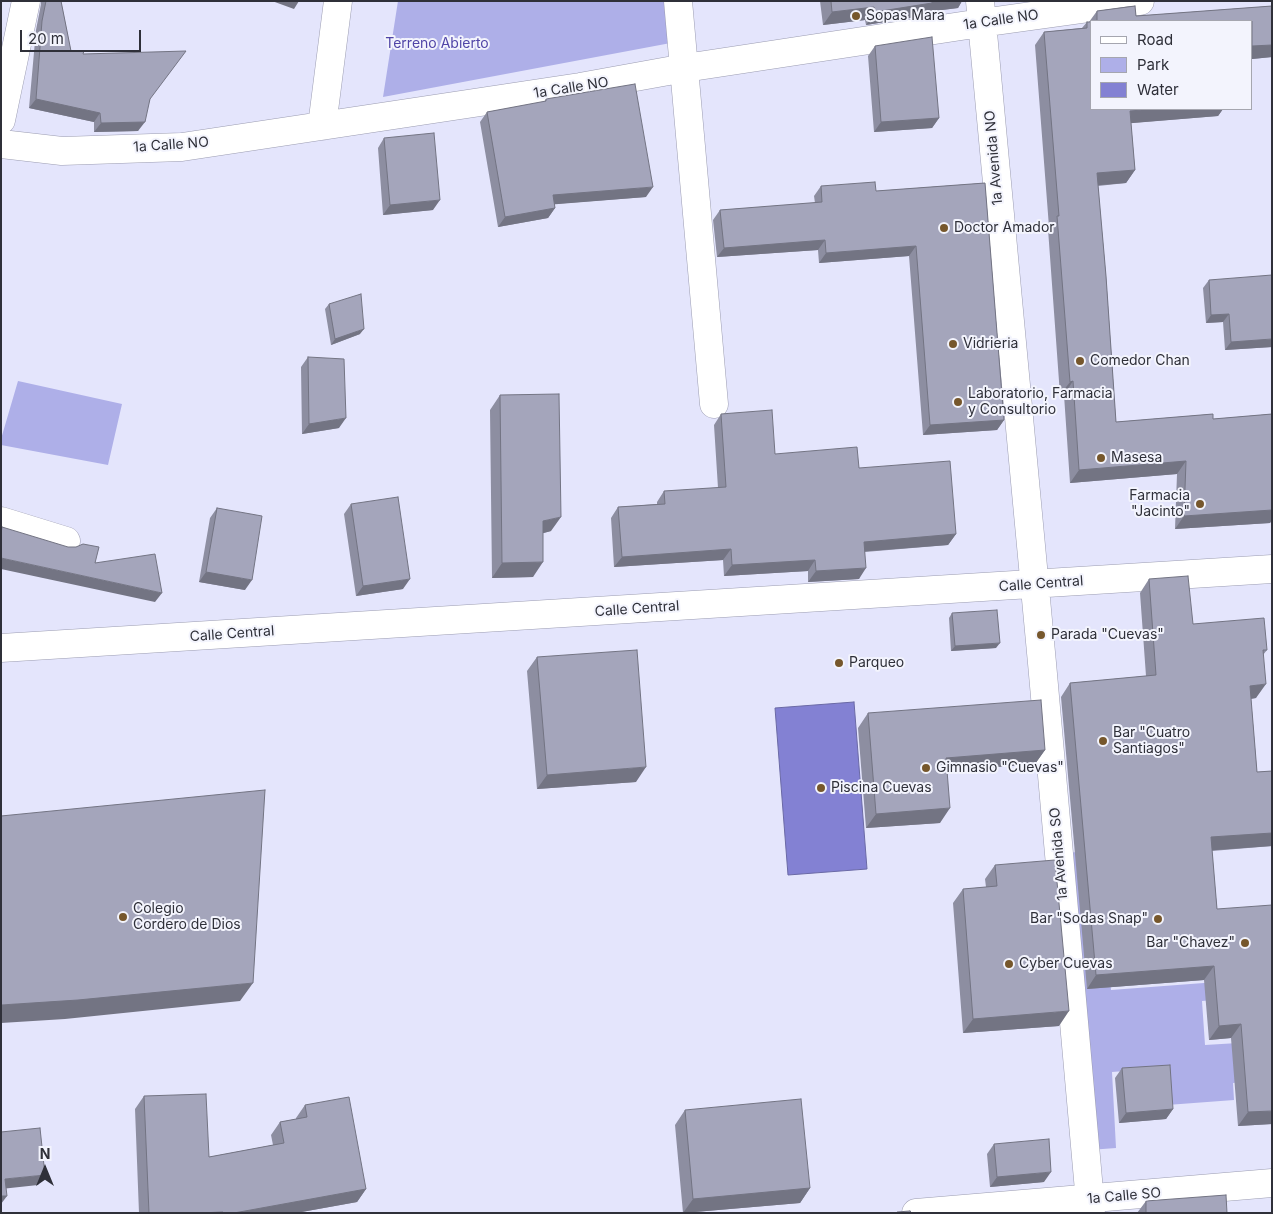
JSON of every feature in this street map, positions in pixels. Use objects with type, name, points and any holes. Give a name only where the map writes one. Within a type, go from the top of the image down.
[{"type":"street","points":[[1,120],[26,1]]},
{"type":"street","points":[[322,126],[338,1]]},
{"type":"street","points":[[678,1],[714,404]]},
{"type":"street","name":"1a Calle NO","points":[[1,144],[62,150],[182,146],[580,87],[980,12],[1140,1]]},
{"type":"street","name":"1a Avenida NO","points":[[980,12],[1034,584]]},
{"type":"street","points":[[1,521],[66,541]]},
{"type":"street","name":"Calle Central","points":[[1,648],[1272,569]]},
{"type":"street","name":"1a Avenida SO","points":[[1034,584],[1090,1206]]},
{"type":"street","name":"1a Calle SO","points":[[916,1213],[1090,1206],[1272,1183]]},
{"type":"green space","name":"Terreno Abierto","points":[[398,1],[690,1],[692,39],[383,97]]},
{"type":"green space","points":[[18,381],[122,404],[108,465],[1,445],[1,439]]},
{"type":"green space","points":[[1099,850],[1111,990],[1217,982],[1272,995],[1202,1001],[1205,1045],[1238,1043],[1263,1080],[1233,1083],[1234,1100],[1167,1105],[1163,1068],[1112,1072],[1116,1148],[1089,1150],[1066,853]]},
{"type":"water","name":"Piscina Cuevas","points":[[854,702],[867,869],[788,875],[775,708]]},
{"type":"building","points":[[46,1],[61,1],[71,51],[84,51],[83,54],[186,51],[150,99],[145,122],[101,123],[100,113],[36,99],[42,21]]},
{"type":"building","points":[[831,1],[932,1],[932,3],[875,12],[874,7],[832,12]]},
{"type":"building","points":[[1135,6],[1136,16],[1272,6],[1272,45],[1253,46],[1253,20],[1097,20],[1097,11]]},
{"type":"building","points":[[1087,22],[1090,22],[1090,110],[1142,110],[1130,111],[1135,170],[1097,173],[1116,422],[1213,414],[1213,419],[1272,414],[1272,510],[1184,516],[1186,461],[1079,470],[1073,381],[1070,382],[1044,32],[1087,28]]},
{"type":"building","points":[[932,37],[939,118],[881,122],[875,46]]},
{"type":"building","points":[[635,84],[653,187],[553,195],[555,208],[505,217],[487,112],[546,101],[546,99]]},
{"type":"building","points":[[434,133],[440,200],[390,205],[384,138]]},
{"type":"building","points":[[875,182],[876,191],[985,183],[1004,420],[930,425],[916,246],[826,253],[825,240],[724,248],[720,210],[822,202],[821,186]]},
{"type":"building","points":[[1272,275],[1272,339],[1231,342],[1229,314],[1211,315],[1209,280]]},
{"type":"building","points":[[361,294],[364,329],[335,339],[329,304]]},
{"type":"building","points":[[308,357],[344,359],[346,418],[309,424]]},
{"type":"building","points":[[559,394],[561,517],[543,521],[543,562],[502,563],[500,395]]},
{"type":"building","points":[[772,410],[775,454],[857,447],[859,468],[950,461],[956,534],[864,542],[866,568],[816,571],[815,560],[732,565],[731,549],[622,557],[618,507],[665,504],[664,491],[726,487],[721,414]]},
{"type":"building","points":[[398,497],[410,579],[363,586],[351,504]]},
{"type":"building","points":[[217,508],[262,516],[252,580],[206,572]]},
{"type":"building","points":[[2,527],[68,547],[76,547],[83,544],[99,547],[95,563],[155,554],[162,593],[1,558]]},
{"type":"building","points":[[1188,576],[1193,624],[1264,618],[1267,650],[1263,650],[1266,684],[1250,686],[1257,772],[1272,771],[1272,833],[1211,837],[1217,909],[1272,905],[1272,1111],[1248,1112],[1241,1024],[1219,1026],[1214,966],[1096,975],[1070,683],[1156,675],[1149,579]]},
{"type":"building","points":[[997,610],[1000,643],[955,646],[952,613]]},
{"type":"building","points":[[637,650],[646,767],[547,775],[537,657]]},
{"type":"building","name":"Gimnasio \"Cuevas\"","points":[[1041,700],[1045,750],[946,758],[950,808],[876,814],[868,713]]},
{"type":"building","name":"Colegio Cordero de Dios","points":[[265,790],[253,983],[78,1000],[1,1005],[1,816]]},
{"type":"building","name":"Cyber Cuevas","points":[[1055,860],[1069,1011],[973,1019],[963,889],[997,886],[995,865]]},
{"type":"building","points":[[1170,1065],[1173,1109],[1126,1113],[1122,1068]]},
{"type":"building","points":[[206,1094],[209,1157],[284,1143],[280,1122],[307,1117],[305,1105],[349,1097],[366,1189],[234,1213],[149,1213],[144,1096]]},
{"type":"building","points":[[801,1099],[810,1188],[693,1199],[685,1110]]},
{"type":"building","points":[[40,1128],[45,1175],[5,1179],[7,1196],[1,1196],[1,1132]]},
{"type":"building","points":[[1049,1139],[1051,1172],[997,1177],[994,1144]]},
{"type":"building","points":[[1226,1195],[1227,1213],[1146,1213],[1146,1201]]},
{"type":"building","points":[[910,1211],[912,1213],[897,1213],[897,1212]]},
{"type":"place","name":"Sopas Mara","points":[[856,16]]},
{"type":"place","name":"Doctor Amador","points":[[944,228]]},
{"type":"place","name":"Vidrieria","points":[[953,344]]},
{"type":"place","name":"Comedor Chan","points":[[1080,361]]},
{"type":"place","name":"Laboratorio, Farmacia y Consultorio","points":[[958,402]]},
{"type":"place","name":"Masesa","points":[[1101,458]]},
{"type":"place","name":"Farmacia \"Jacinto\"","points":[[1200,504]]},
{"type":"place","name":"Parada \"Cuevas\"","points":[[1041,635]]},
{"type":"place","name":"Parqueo","points":[[839,663]]},
{"type":"place","name":"Bar \"Cuatro Santiagos\"","points":[[1103,741]]},
{"type":"place","name":"Gimnasio \"Cuevas\"","points":[[926,768]]},
{"type":"place","name":"Piscina Cuevas","points":[[821,788]]},
{"type":"place","name":"Colegio Cordero de Dios","points":[[123,917]]},
{"type":"place","name":"Bar \"Sodas Snap\"","points":[[1158,919]]},
{"type":"place","name":"Bar \"Chavez\"","points":[[1245,943]]},
{"type":"place","name":"Cyber Cuevas","points":[[1009,964]]}]
